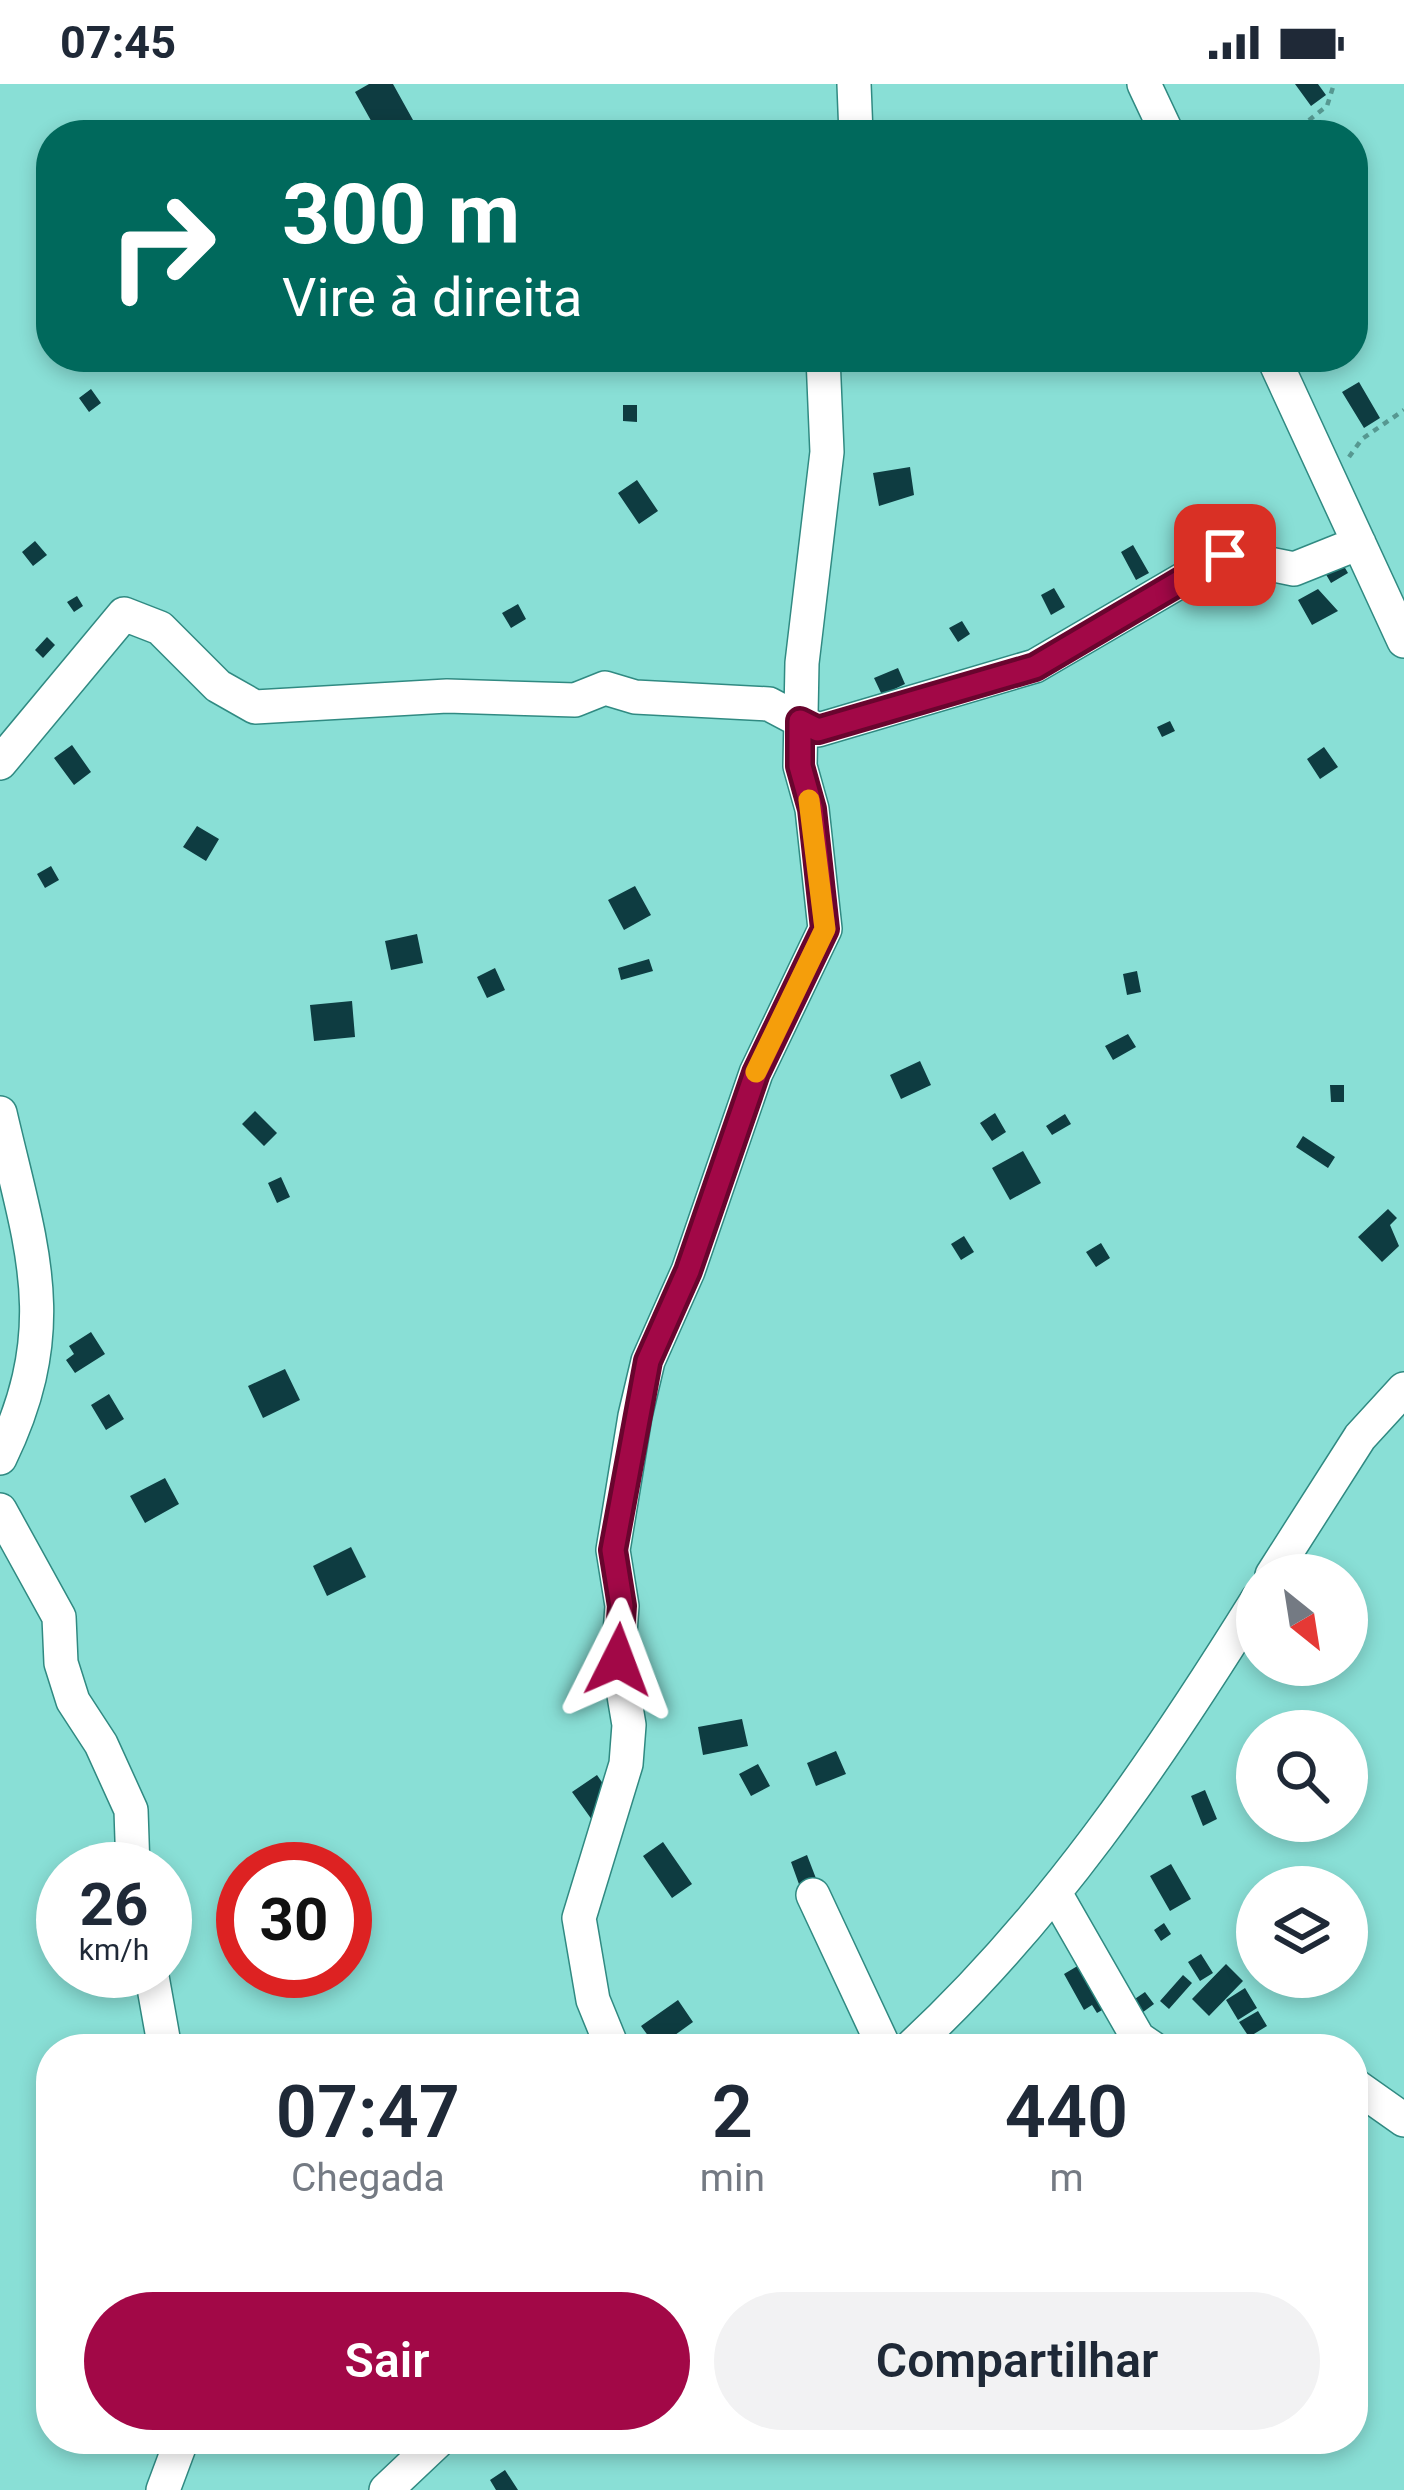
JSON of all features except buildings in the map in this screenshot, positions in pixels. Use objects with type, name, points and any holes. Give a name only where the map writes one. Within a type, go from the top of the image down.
[{"type":"street","points":[[854,84],[855,120]]},
{"type":"street","points":[[1144,84],[1161,120]]},
{"type":"street","points":[[608,2034],[593,2000],[579,1918],[626,1764],[629,1725],[618,1660],[622,1606],[613,1550],[648,1361],[688,1271],[756,1073],[825,929],[812,809],[800,766],[800,721],[827,452],[824,372]]},
{"type":"street","points":[[1280,372],[1404,641]]},
{"type":"street","points":[[0,763],[124,614],[160,628],[218,686],[255,707],[447,696],[574,700],[605,688],[635,697],[769,704],[818,730],[1035,667],[1225,555],[1294,569],[1359,543]]},
{"type":"street","points":[[0,1113],[36,1268],[34,1370],[14,1396],[0,1458]]},
{"type":"street","points":[[1285,1554],[1360,1437],[1404,1389]]},
{"type":"street","points":[[0,1510],[59,1617],[61,1663],[73,1701],[100,1744],[131,1810],[132,1842]]},
{"type":"street","points":[[923,2034],[1055,1893],[1199,1694],[1236,1634]]},
{"type":"street","points":[[1055,1893],[1136,2034]]},
{"type":"street","points":[[813,1895],[878,2034]]},
{"type":"street","points":[[156,1998],[162,2034]]},
{"type":"street","points":[[1368,2095],[1404,2120]]},
{"type":"street","points":[[163,2490],[176,2454]]},
{"type":"street","points":[[386,2490],[424,2454]]},
{"type":"path","points":[[1309,120],[1327,106],[1334,84]]},
{"type":"path","points":[[1331,481],[1362,439],[1404,410]]},
{"type":"slow traffic","points":[[756,1072],[825,929],[825,892],[809,800]]},
{"type":"route","points":[[618,1660],[622,1606],[613,1550],[648,1361],[688,1271],[756,1073],[825,929],[825,892],[800,766],[800,721],[818,730],[1035,667],[1225,555]]}]
